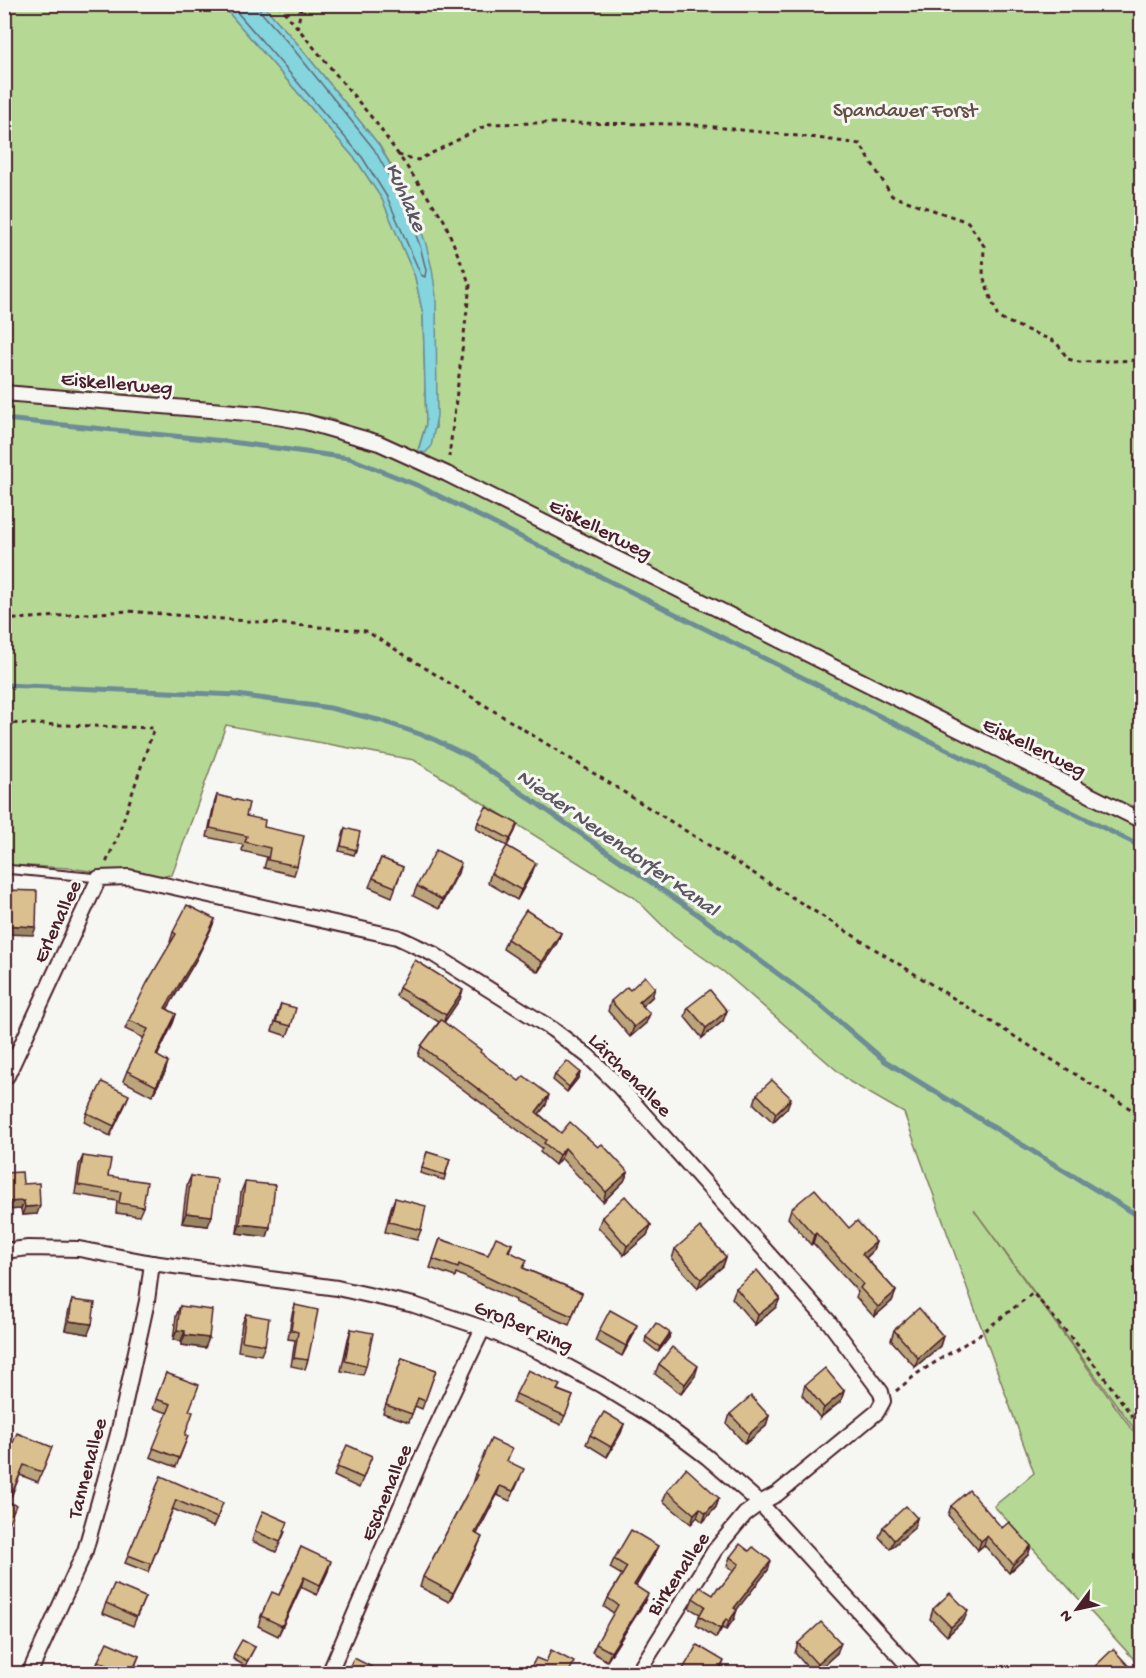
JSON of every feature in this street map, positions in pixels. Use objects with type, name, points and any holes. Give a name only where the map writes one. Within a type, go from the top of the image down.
[{"type":"street","name":"Eiskellerweg","points":[[4,393],[259,414],[306,422],[379,443],[447,474],[1142,821]]},
{"type":"street","name":"Lärchenallee","points":[[99,878],[129,877],[397,937],[433,954],[552,1029],[588,1056],[647,1117],[829,1322],[871,1375],[881,1392],[883,1401]]},
{"type":"street","name":"Erlenallee","points":[[4,1077],[7,1076],[99,878]]},
{"type":"street","name":"Großer Ring","points":[[4,1251],[27,1248],[79,1249],[152,1263],[337,1288],[414,1305],[483,1328],[540,1352],[601,1385],[658,1420],[707,1457],[760,1503],[916,1674]]},
{"type":"street","name":"Tannenallee","points":[[28,1674],[85,1551],[118,1434],[147,1302],[152,1263]]},
{"type":"street","name":"Eschenallee","points":[[329,1674],[422,1457],[483,1328]]},
{"type":"street","points":[[760,1503],[777,1494],[868,1420],[877,1412],[883,1401]]},
{"type":"street","name":"Birkenallee","points":[[637,1674],[715,1550],[745,1514],[760,1503]]},
{"type":"lane","points":[[4,869],[99,878]]},
{"type":"path","points":[[278,4],[297,30],[377,124],[444,220],[470,285],[447,474]]},
{"type":"path","points":[[297,30],[302,4]]},
{"type":"path","points":[[398,155],[418,160],[489,124],[528,123],[686,124],[860,144],[892,196],[968,222],[984,246],[983,276],[998,318],[1056,342],[1068,359],[1078,362],[1142,360]]},
{"type":"path","points":[[4,620],[127,610],[366,631],[1142,1116]]},
{"type":"path","points":[[4,723],[154,728],[118,836],[99,878]]},
{"type":"path","points":[[883,1401],[918,1373],[979,1335],[1033,1293],[1099,1370],[1142,1430]]},
{"type":"green space","name":"Spandauer Forst","points":[[5,5],[222,5],[357,161],[382,199],[415,277],[423,315],[426,424],[418,450],[436,428],[436,381],[398,177],[379,145],[296,42],[263,5],[1141,5],[1141,1438],[974,1210],[1141,1442],[1141,1667],[994,1506],[1034,1473],[904,1113],[850,1082],[724,972],[674,937],[635,898],[414,760],[226,725],[172,875],[129,877],[70,868],[5,865],[4,396],[262,420],[403,446],[328,418],[261,408],[5,385]]},
{"type":"water","points":[[222,5],[263,5],[296,42],[379,145],[410,200],[426,244],[436,296],[437,416],[431,447],[425,453],[418,451],[426,424],[423,315],[415,277],[382,199],[357,161]]},
{"type":"building","points":[[217,795],[249,803],[246,816],[265,820],[264,827],[304,836],[297,866],[268,860],[270,848],[245,842],[247,836],[210,828]]},
{"type":"building","points":[[486,807],[518,824],[510,839],[478,822]]},
{"type":"building","points":[[345,828],[360,832],[356,850],[341,846]]},
{"type":"building","points":[[507,846],[536,863],[521,890],[491,873]]},
{"type":"building","points":[[436,850],[461,863],[442,900],[417,886]]},
{"type":"building","points":[[381,858],[403,867],[395,887],[373,878]]},
{"type":"building","points":[[4,890],[37,891],[36,927],[4,925]]},
{"type":"building","points":[[187,905],[215,919],[200,950],[165,1008],[176,1014],[156,1055],[168,1062],[156,1086],[127,1071],[148,1029],[129,1020],[147,983],[176,934],[173,932]]},
{"type":"building","points":[[526,910],[561,933],[542,962],[507,939]]},
{"type":"building","points":[[415,960],[463,990],[446,1015],[399,988]]},
{"type":"building","points":[[645,976],[655,988],[639,1002],[650,1014],[634,1027],[611,1001],[627,987],[630,990]]},
{"type":"building","points":[[710,990],[727,1011],[706,1028],[688,1007]]},
{"type":"building","points":[[281,1004],[296,1008],[291,1026],[276,1022]]},
{"type":"building","points":[[441,1020],[519,1081],[524,1076],[549,1095],[536,1112],[561,1133],[570,1122],[598,1147],[602,1144],[628,1172],[606,1192],[565,1148],[559,1155],[544,1143],[546,1140],[421,1046]]},
{"type":"building","points":[[567,1061],[580,1072],[569,1087],[555,1075]]},
{"type":"building","points":[[772,1080],[791,1098],[776,1113],[757,1094]]},
{"type":"building","points":[[102,1082],[129,1095],[114,1126],[87,1113]]},
{"type":"building","points":[[427,1152],[450,1159],[445,1175],[422,1168]]},
{"type":"building","points":[[83,1156],[111,1160],[108,1176],[147,1182],[143,1207],[119,1203],[121,1192],[78,1185]]},
{"type":"building","points":[[22,1172],[23,1184],[39,1183],[40,1206],[25,1207],[24,1201],[4,1202],[4,1173]]},
{"type":"building","points":[[191,1176],[217,1179],[212,1216],[186,1213]]},
{"type":"building","points":[[245,1182],[275,1185],[270,1227],[240,1224]]},
{"type":"building","points":[[815,1189],[849,1228],[857,1221],[876,1242],[862,1254],[896,1291],[878,1307],[860,1288],[863,1284],[791,1209]]},
{"type":"building","points":[[625,1196],[651,1225],[627,1246],[602,1217]]},
{"type":"building","points":[[395,1198],[426,1206],[421,1230],[389,1222]]},
{"type":"building","points":[[700,1227],[726,1257],[701,1279],[675,1249]]},
{"type":"building","points":[[496,1237],[512,1244],[508,1251],[527,1260],[523,1268],[582,1293],[572,1316],[459,1264],[458,1268],[433,1259],[440,1239],[488,1255]]},
{"type":"building","points":[[757,1270],[780,1298],[758,1315],[736,1288]]},
{"type":"building","points":[[72,1300],[95,1303],[92,1324],[69,1321]]},
{"type":"building","points":[[295,1305],[318,1310],[308,1360],[294,1358],[298,1332],[291,1330]]},
{"type":"building","points":[[180,1306],[212,1310],[209,1338],[185,1335],[185,1331],[177,1330]]},
{"type":"building","points":[[919,1308],[943,1336],[918,1358],[894,1330]]},
{"type":"building","points":[[610,1310],[637,1325],[626,1346],[599,1331]]},
{"type":"building","points":[[246,1314],[269,1318],[265,1345],[242,1341]]},
{"type":"building","points":[[656,1323],[670,1333],[660,1347],[646,1337]]},
{"type":"building","points":[[351,1329],[373,1333],[366,1366],[345,1361]]},
{"type":"building","points":[[672,1347],[698,1366],[685,1384],[659,1364]]},
{"type":"building","points":[[402,1358],[436,1370],[425,1401],[418,1398],[412,1414],[386,1405]]},
{"type":"building","points":[[825,1368],[844,1391],[824,1408],[805,1385]]},
{"type":"building","points":[[528,1370],[560,1385],[557,1390],[573,1396],[565,1416],[516,1394]]},
{"type":"building","points":[[166,1373],[199,1385],[189,1411],[193,1412],[185,1435],[188,1436],[179,1458],[153,1448],[171,1404],[156,1399]]},
{"type":"building","points":[[751,1396],[769,1416],[749,1434],[730,1414]]},
{"type":"building","points":[[604,1412],[624,1424],[611,1447],[590,1435]]},
{"type":"building","points":[[17,1433],[52,1447],[42,1472],[24,1465],[8,1502],[16,1505],[4,1533],[4,1464]]},
{"type":"building","points":[[491,1439],[512,1449],[507,1461],[524,1469],[513,1491],[500,1486],[475,1533],[482,1537],[453,1593],[423,1577],[477,1475],[475,1474]]},
{"type":"building","points":[[347,1445],[372,1456],[363,1478],[337,1467]]},
{"type":"building","points":[[686,1468],[719,1498],[706,1513],[700,1508],[694,1514],[667,1491]]},
{"type":"building","points":[[161,1476],[223,1503],[217,1518],[176,1500],[151,1564],[128,1555]]},
{"type":"building","points":[[969,1490],[1002,1528],[1009,1522],[1031,1546],[1013,1564],[987,1536],[981,1541],[951,1506]]},
{"type":"building","points":[[906,1506],[917,1518],[894,1540],[883,1527]]},
{"type":"building","points":[[263,1511],[288,1522],[280,1542],[255,1531]]},
{"type":"building","points":[[631,1530],[658,1546],[634,1585],[648,1594],[611,1652],[596,1644],[618,1605],[608,1598],[627,1567],[614,1559]]},
{"type":"building","points":[[740,1544],[749,1551],[753,1547],[771,1561],[734,1608],[737,1610],[729,1621],[726,1619],[720,1629],[699,1616],[705,1606],[693,1598],[700,1587],[713,1595],[718,1587],[720,1588],[739,1564],[730,1557]]},
{"type":"building","points":[[301,1547],[331,1561],[320,1585],[304,1577],[282,1626],[261,1616],[272,1592],[279,1595]]},
{"type":"building","points":[[114,1584],[145,1597],[136,1617],[106,1603]]},
{"type":"building","points":[[950,1593],[968,1611],[951,1627],[933,1609]]},
{"type":"building","points":[[821,1622],[841,1643],[817,1664],[798,1643]]},
{"type":"building","points":[[242,1640],[255,1647],[247,1661],[234,1654]]},
{"type":"building","points":[[107,1642],[139,1656],[131,1674],[125,1674],[98,1661]]},
{"type":"building","points":[[697,1645],[724,1661],[717,1674],[680,1674]]},
{"type":"building","points":[[1113,1649],[1134,1672],[1133,1674],[1087,1674]]},
{"type":"building","points":[[551,1650],[574,1662],[568,1674],[534,1674],[529,1671],[536,1658],[546,1662]]},
{"type":"building","points":[[354,1658],[376,1669],[374,1674],[352,1674],[347,1671]]},
{"type":"waterway","points":[[4,419],[224,441],[349,458],[419,486],[1142,847]]},
{"type":"waterway","name":"Nieder Neuendorfer Kanal","points":[[4,685],[237,695],[330,708],[382,721],[431,738],[468,756],[700,916],[820,1005],[885,1061],[1142,1218]]},
{"type":"water label","name":"Kuhlake","points":[[408,196]]}]
